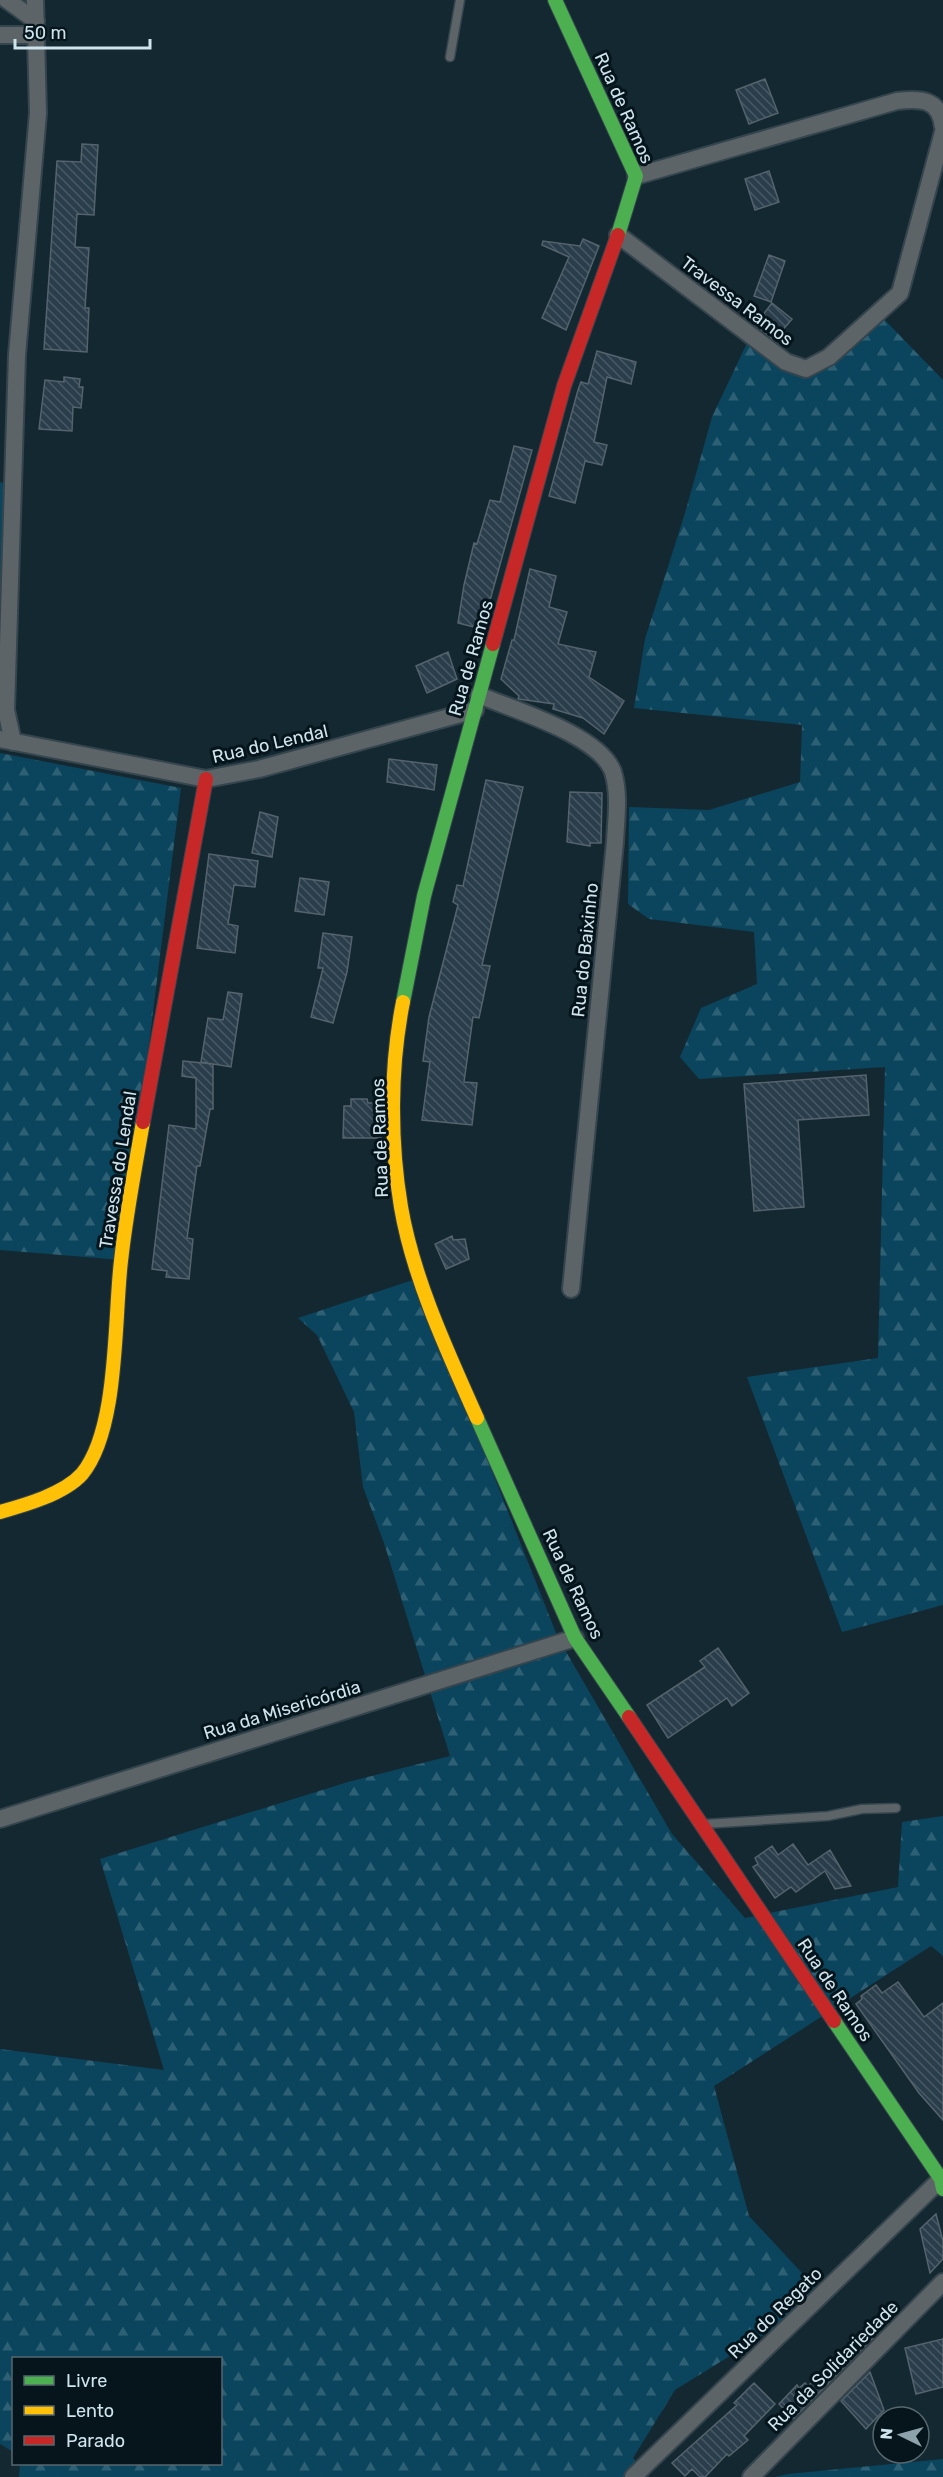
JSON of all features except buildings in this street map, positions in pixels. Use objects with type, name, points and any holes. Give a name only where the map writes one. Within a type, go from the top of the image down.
[{"type":"street","points":[[7,0],[37,28]]},
{"type":"street","points":[[7,740],[6,448],[38,112],[35,0]]},
{"type":"street","name":"Rua de Ramos","points":[[555,0],[636,176],[618,235],[564,386],[423,896],[399,1021],[394,1117],[401,1208],[421,1279],[446,1349],[575,1638],[942,2181]]},
{"type":"street","points":[[0,35],[37,28]]},
{"type":"street","points":[[636,176],[897,101],[928,101],[935,105],[942,117],[943,127]]},
{"type":"street","name":"Travessa Ramos","points":[[618,235],[786,362],[796,368],[806,369],[829,357],[900,293],[943,132]]},
{"type":"street","name":"Rua do Lendal","points":[[7,740],[206,779],[259,769],[477,703]]},
{"type":"street","name":"Rua do Baixinho","points":[[477,703],[576,737],[598,750],[613,772],[617,804],[615,842],[571,1289]]},
{"type":"street","name":"Travessa do Lendal","points":[[0,1512],[29,1504],[84,1473],[105,1417],[116,1342],[121,1261],[173,947],[206,779]]},
{"type":"street","name":"Rua da Misericórdia","points":[[0,1819],[575,1638]]},
{"type":"street","name":"Rua do Regato","points":[[633,2477],[942,2181]]},
{"type":"street","name":"Rua da Solidariedade","points":[[751,2477],[943,2282]]},
{"type":"lane","points":[[450,57],[460,0]]},
{"type":"lane","points":[[701,1824],[828,1816],[862,1809],[896,1808]]},
{"type":"green space","points":[[878,313],[943,380],[943,1605],[842,1632],[747,1377],[878,1358],[885,1067],[699,1079],[680,1057],[701,1008],[757,984],[754,932],[649,919],[628,904],[629,807],[709,810],[800,782],[802,725],[634,708],[645,639],[685,513],[712,417],[747,343],[809,369]]},
{"type":"green space","points":[[0,482],[9,485],[0,687]]},
{"type":"green space","points":[[0,753],[181,788],[122,1260],[0,1250]]},
{"type":"green space","points":[[416,1279],[558,1638],[672,1834],[745,1918],[898,1887],[902,1822],[943,1816],[943,1956],[931,1946],[714,2086],[749,2216],[828,2301],[788,2320],[675,2390],[633,2458],[649,2477],[19,2477],[20,2465],[222,2465],[222,2357],[12,2357],[12,2451],[0,2444],[0,2049],[164,2070],[100,1859],[348,1782],[450,1756],[384,1543],[363,1487],[354,1412],[317,1335],[298,1318]]},
{"type":"green space","points":[[943,2459],[943,2477],[775,2477],[881,2465],[931,2465],[931,2460]]},
{"type":"traffic: fast","points":[[555,0],[636,176],[618,235]]},
{"type":"traffic: fast","points":[[403,1002],[424,896],[493,644]]},
{"type":"traffic: fast","points":[[477,1418],[575,1638],[629,1717]]},
{"type":"traffic: fast","points":[[834,2021],[941,2179],[943,2189]]},
{"type":"traffic: slow","points":[[403,1002],[396,1052],[393,1104],[395,1157],[401,1207],[423,1288],[443,1341],[477,1418]]},
{"type":"traffic: slow","points":[[0,1512],[44,1498],[74,1481],[82,1474],[94,1454],[103,1430],[113,1372],[123,1243],[143,1122]]},
{"type":"traffic: jam","points":[[493,644],[564,386],[618,235]]},
{"type":"traffic: jam","points":[[143,1122],[206,779]]},
{"type":"traffic: jam","points":[[629,1717],[834,2021]]}]
